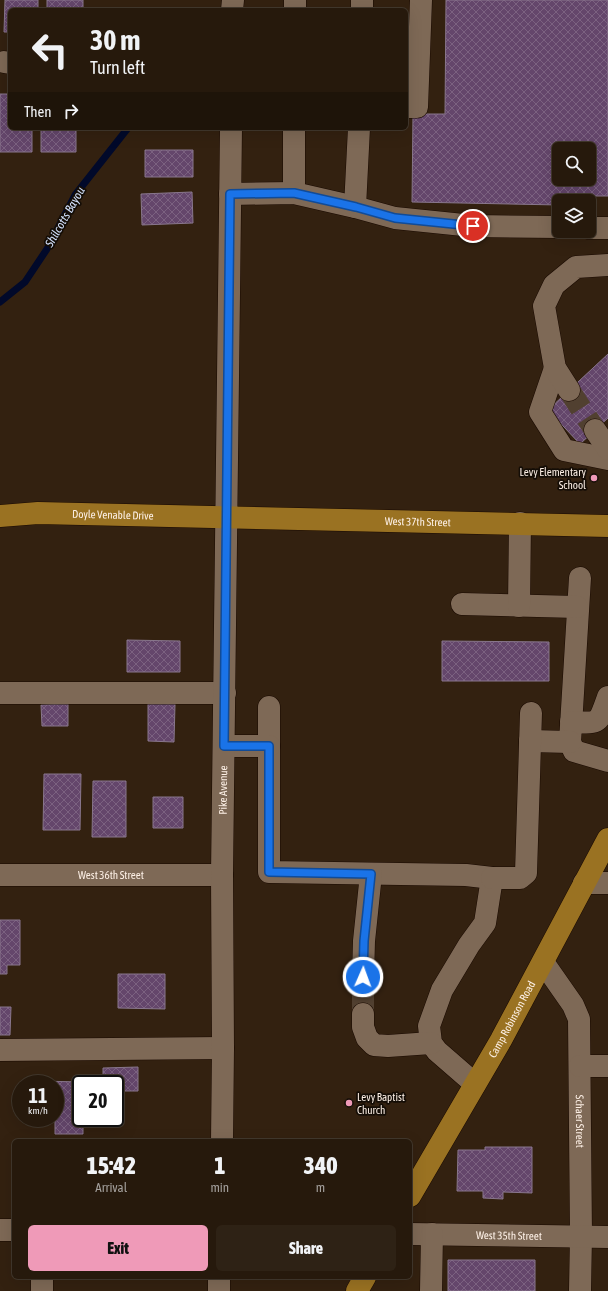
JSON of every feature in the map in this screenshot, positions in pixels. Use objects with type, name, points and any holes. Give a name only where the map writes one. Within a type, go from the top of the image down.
[{"type":"main road","name":"Doyle Venable Drive","points":[[0,516],[38,513],[227,517]]},
{"type":"main road","name":"West 37th Street","points":[[227,517],[608,526]]},
{"type":"main road","points":[[586,525],[608,540]]},
{"type":"main road","name":"Camp Robinson Road","points":[[412,1193],[501,1040],[608,839]]},
{"type":"main road","points":[[357,1291],[364,1279]]},
{"type":"street","points":[[408,107],[417,108],[421,0]]},
{"type":"street","name":"Pike Avenue","points":[[222,1139],[224,1048],[222,875],[231,130]]},
{"type":"street","points":[[294,130],[294,193]]},
{"type":"street","points":[[356,207],[359,130]]},
{"type":"street","points":[[230,194],[294,193],[356,207],[395,218],[473,226],[552,227]]},
{"type":"street","points":[[596,228],[608,228]]},
{"type":"street","points":[[569,390],[555,368],[544,306],[554,285],[576,266],[608,265]]},
{"type":"street","points":[[555,368],[540,412],[564,450],[608,459]]},
{"type":"street","points":[[595,430],[608,449]]},
{"type":"street","points":[[519,606],[520,523]]},
{"type":"street","points":[[580,578],[577,607],[571,732],[574,751],[608,761]]},
{"type":"street","points":[[462,604],[577,607]]},
{"type":"street","points":[[0,693],[225,694]]},
{"type":"street","points":[[530,741],[571,732],[604,720],[608,697]]},
{"type":"street","points":[[269,707],[269,872],[466,874],[492,878],[520,878],[526,873],[531,713]]},
{"type":"street","points":[[224,746],[269,746]]},
{"type":"street","points":[[363,977],[364,941],[371,874]]},
{"type":"street","name":"West 36th Street","points":[[0,875],[222,875]]},
{"type":"street","points":[[475,1084],[437,1051],[431,1043],[429,1026],[442,990],[469,945],[485,923],[492,878]]},
{"type":"street","points":[[584,883],[608,883]]},
{"type":"street","name":"Schaer Street","points":[[543,962],[573,1005],[579,1019],[581,1236],[580,1291]]},
{"type":"street","points":[[362,1014],[363,1027],[367,1038],[374,1045],[388,1046],[431,1043]]},
{"type":"street","points":[[0,1050],[224,1048]]},
{"type":"street","points":[[580,1066],[608,1066]]},
{"type":"street","points":[[0,1230],[12,1230]]},
{"type":"street","name":"West 35th Street","points":[[412,1234],[608,1237]]},
{"type":"street","points":[[431,1291],[432,1234]]},
{"type":"street","points":[[42,1279],[42,1291]]},
{"type":"street","points":[[219,1279],[219,1291]]},
{"type":"building","points":[[5,0],[38,0],[38,8],[8,8],[8,32],[4,32]]},
{"type":"building","points":[[47,0],[83,0],[83,8],[47,8]]},
{"type":"building","points":[[446,0],[608,0],[608,196],[596,196],[596,194],[552,194],[552,205],[412,202],[413,114],[445,114]]},
{"type":"building","points":[[0,94],[8,94],[8,130],[32,130],[32,152],[0,152]]},
{"type":"building","points":[[41,130],[76,130],[76,152],[41,152]]},
{"type":"building","points":[[145,150],[193,150],[193,177],[145,177]]},
{"type":"building","points":[[192,192],[193,223],[142,225],[141,194]]},
{"type":"building","points":[[608,354],[608,418],[580,444],[548,410]]},
{"type":"building","points":[[127,640],[180,641],[180,672],[127,672]]},
{"type":"building","points":[[442,641],[549,642],[549,681],[442,681]]},
{"type":"building","points":[[68,704],[68,726],[42,726],[41,705]]},
{"type":"building","points":[[148,704],[175,704],[174,742],[148,741]]},
{"type":"building","points":[[44,774],[81,774],[80,830],[43,830]]},
{"type":"building","points":[[93,781],[126,781],[126,837],[92,837]]},
{"type":"building","points":[[153,797],[183,797],[183,828],[153,828]]},
{"type":"building","points":[[0,920],[20,920],[20,965],[7,965],[7,974],[0,974]]},
{"type":"building","points":[[118,974],[165,974],[165,1009],[118,1008]]},
{"type":"building","points":[[0,1007],[11,1007],[10,1035],[0,1035]]},
{"type":"building","points":[[138,1067],[138,1091],[124,1091],[124,1075],[103,1075],[103,1068]]},
{"type":"building","points":[[64,1082],[72,1082],[72,1127],[83,1127],[83,1134],[55,1134],[55,1127],[64,1127]]},
{"type":"building","points":[[485,1147],[532,1147],[532,1193],[503,1192],[503,1199],[483,1198],[483,1191],[457,1191],[458,1150],[485,1150]]},
{"type":"building","points":[[448,1260],[535,1260],[535,1291],[448,1291]]},
{"type":"waterway","name":"Shilcotts Bayou","points":[[0,302],[25,282],[47,249],[75,195],[126,130]]},
{"type":"tunnel","points":[[569,390],[595,430]]},
{"type":"tunnel","points":[[363,977],[363,1014]]},
{"type":"place","name":"Levy Elementary School","points":[[594,478]]},
{"type":"place","name":"Levy Baptist Church","points":[[349,1103]]},
{"type":"route","points":[[363,977],[364,941],[368,915],[371,874],[269,872],[269,746],[224,746],[230,194],[294,193],[356,207],[395,218],[473,226]]}]
